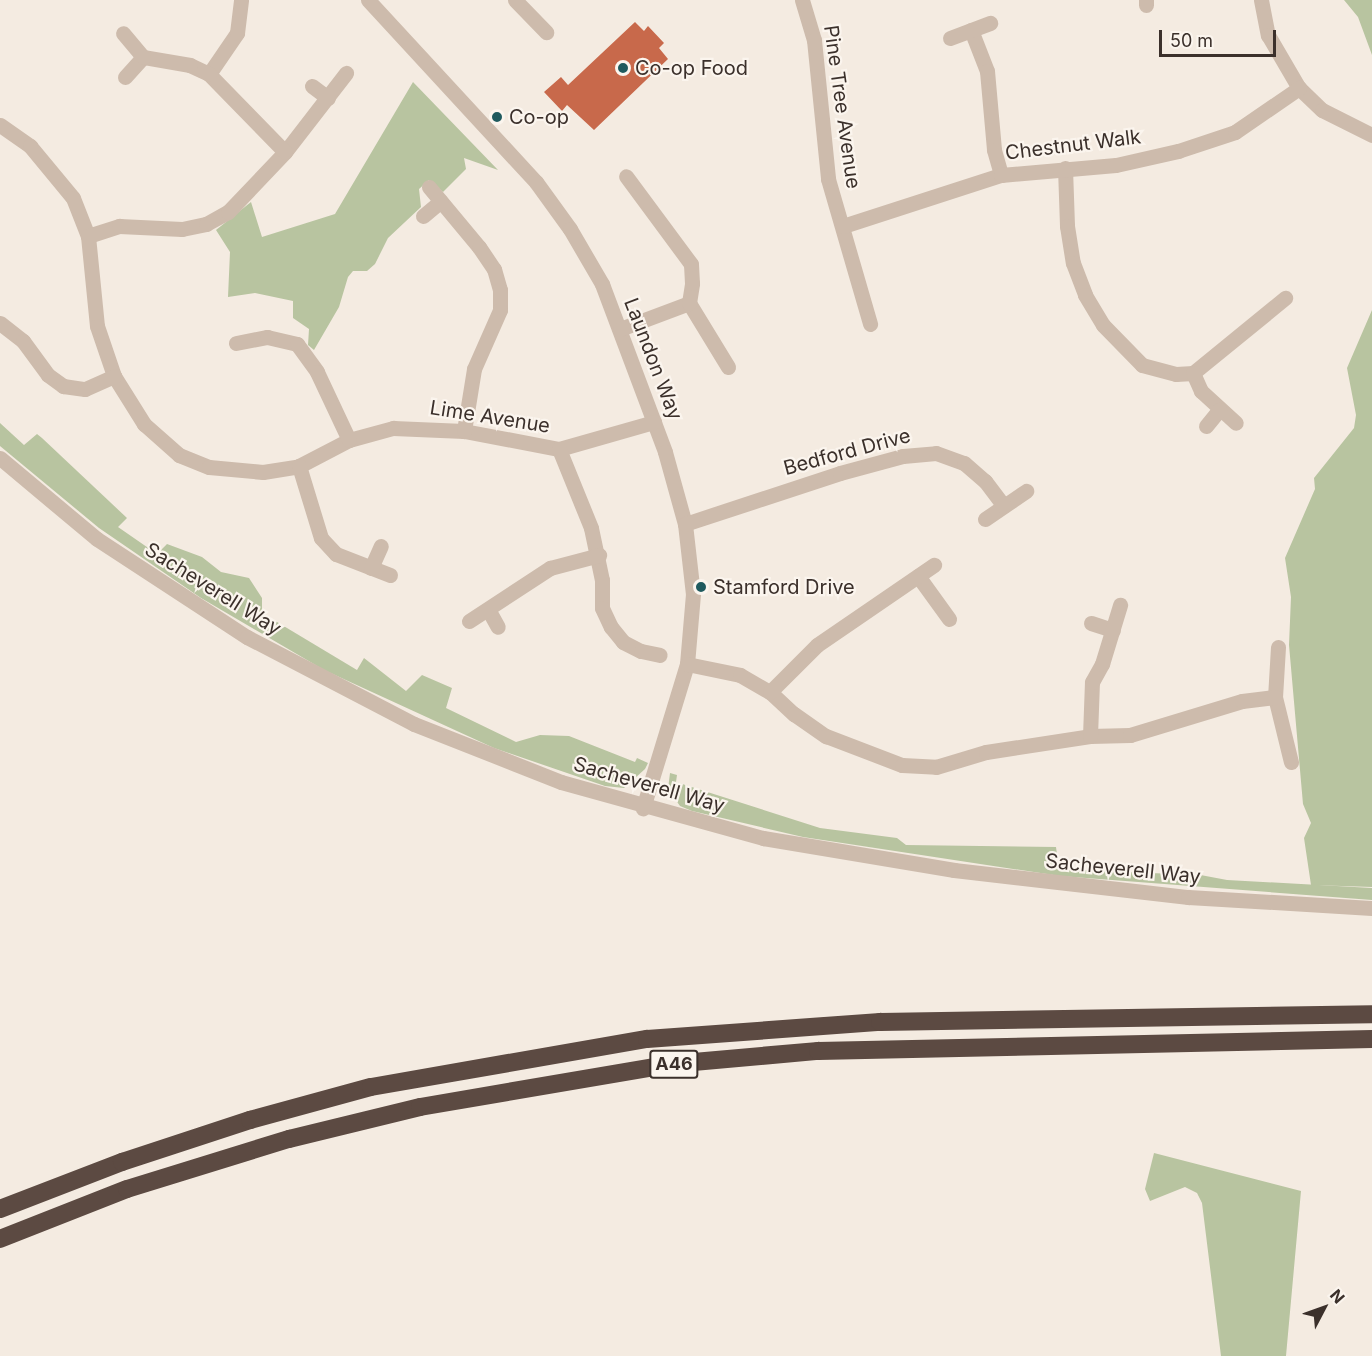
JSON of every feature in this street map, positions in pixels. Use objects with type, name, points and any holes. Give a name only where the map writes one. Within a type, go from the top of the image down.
[{"type":"highway","name":"A46","points":[[0,1209],[207,1134],[371,1087],[647,1039],[880,1022],[1372,1014]]},
{"type":"highway","name":"A46","points":[[0,1239],[127,1189],[289,1139],[420,1107],[671,1064],[818,1051],[1372,1039]]},
{"type":"street","points":[[209,74],[237,33],[240,0]]},
{"type":"street","name":"Laundon Way","points":[[368,0],[536,182],[602,284],[654,422],[685,524],[693,594],[687,664],[643,808]]},
{"type":"street","points":[[515,0],[546,32]]},
{"type":"street","name":"Pine Tree Avenue","points":[[802,0],[814,40],[828,179],[870,324]]},
{"type":"street","points":[[1261,0],[1268,34],[1299,88],[1322,110],[1372,135]]},
{"type":"street","points":[[950,38],[990,23]]},
{"type":"street","points":[[971,30],[987,71],[994,150],[1001,175]]},
{"type":"street","points":[[123,33],[143,57],[190,65],[209,74],[285,152]]},
{"type":"street","points":[[125,77],[143,57]]},
{"type":"street","points":[[88,236],[119,226],[182,229],[206,224],[228,212],[285,152],[346,73]]},
{"type":"street","points":[[312,86],[328,98]]},
{"type":"street","name":"Chestnut Walk","points":[[843,226],[1001,175],[1116,165],[1178,151],[1235,132],[1299,88]]},
{"type":"street","name":"Lime Avenue","points":[[0,125],[30,146],[49,166],[73,198],[88,236],[97,326],[114,376],[144,424],[179,455],[209,467],[239,473],[298,466],[350,440],[393,428],[464,431],[559,449],[654,422]]},
{"type":"street","points":[[1065,168],[1067,226],[1073,263],[1103,325],[1142,365],[1176,374],[1193,373],[1285,298]]},
{"type":"street","points":[[626,176],[691,264],[689,303],[728,367]]},
{"type":"street","points":[[429,187],[494,269],[501,290],[500,310],[474,369],[464,431]]},
{"type":"street","points":[[423,216],[441,201]]},
{"type":"street","points":[[620,329],[689,303]]},
{"type":"street","points":[[0,323],[23,341],[48,375],[63,386],[85,389],[114,376]]},
{"type":"street","points":[[236,343],[267,337],[297,344],[317,372],[350,440]]},
{"type":"street","points":[[1193,373],[1201,391],[1219,410],[1236,423]]},
{"type":"street","points":[[1206,426],[1219,410]]},
{"type":"street","points":[[559,449],[599,555],[602,608],[623,642],[641,651],[660,655]]},
{"type":"street","name":"Bedford Drive","points":[[685,524],[840,473],[903,456],[936,453],[964,463],[986,481],[1004,506]]},
{"type":"street","name":"Sacheverell Way","points":[[0,458],[97,539],[170,590],[330,682],[488,755],[643,808],[763,838],[965,872],[1188,897],[1372,908]]},
{"type":"street","points":[[298,466],[321,538],[336,554],[390,575]]},
{"type":"street","points":[[985,519],[1026,491]]},
{"type":"street","points":[[371,568],[381,546]]},
{"type":"street","points":[[469,621],[489,611],[550,568],[599,555]]},
{"type":"street","points":[[770,692],[817,645],[934,564]]},
{"type":"street","points":[[918,576],[949,619]]},
{"type":"street","points":[[1090,736],[1092,682],[1113,630],[1120,605]]},
{"type":"street","points":[[489,611],[498,627]]},
{"type":"street","points":[[1091,623],[1113,630]]},
{"type":"street","points":[[1278,648],[1275,697],[1291,762]]},
{"type":"street","points":[[635,667],[641,651]]},
{"type":"street","points":[[687,664],[740,675],[770,692],[794,714],[826,736],[903,765],[936,767],[986,752],[1090,736],[1151,731],[1242,701],[1275,697]]},
{"type":"green space","points":[[1344,0],[1372,0],[1372,55],[1358,17]]},
{"type":"green space","points":[[413,82],[498,170],[464,158],[466,169],[443,192],[429,180],[419,189],[421,207],[388,238],[375,264],[367,271],[353,271],[348,277],[339,307],[314,350],[308,345],[309,329],[293,318],[293,301],[255,293],[228,297],[230,252],[216,230],[251,202],[262,237],[335,214]]},
{"type":"green space","points":[[1372,310],[1372,887],[1311,885],[1304,838],[1311,823],[1303,804],[1289,645],[1291,597],[1285,558],[1315,489],[1314,478],[1354,428],[1356,415],[1347,368]]},
{"type":"green space","points":[[0,423],[24,445],[37,434],[42,438],[127,518],[118,527],[157,554],[167,544],[202,557],[221,572],[249,578],[262,598],[262,613],[357,670],[364,658],[406,691],[422,675],[452,688],[446,708],[516,742],[540,735],[569,736],[635,762],[637,758],[648,763],[645,769],[624,788],[605,786],[494,748],[324,670],[201,598],[99,528],[0,446]]},
{"type":"green space","points":[[670,773],[677,775],[676,782],[820,828],[897,838],[906,845],[1056,847],[1059,869],[1174,874],[1174,870],[1227,880],[1372,888],[1372,900],[1060,876],[803,837],[692,811],[680,806],[668,789]]},
{"type":"green space","points":[[1154,1153],[1301,1191],[1286,1356],[1221,1356],[1202,1203],[1197,1193],[1185,1187],[1150,1201],[1145,1189]]},
{"type":"building","name":"Co-op Food","points":[[635,22],[644,31],[648,26],[664,43],[659,48],[668,59],[594,130],[567,105],[562,111],[544,92],[561,77],[568,85]]},
{"type":"place","name":"Co-op Food","points":[[623,68]]},
{"type":"place","name":"Co-op","points":[[497,117]]},
{"type":"place","name":"Stamford Drive","points":[[701,587]]}]
